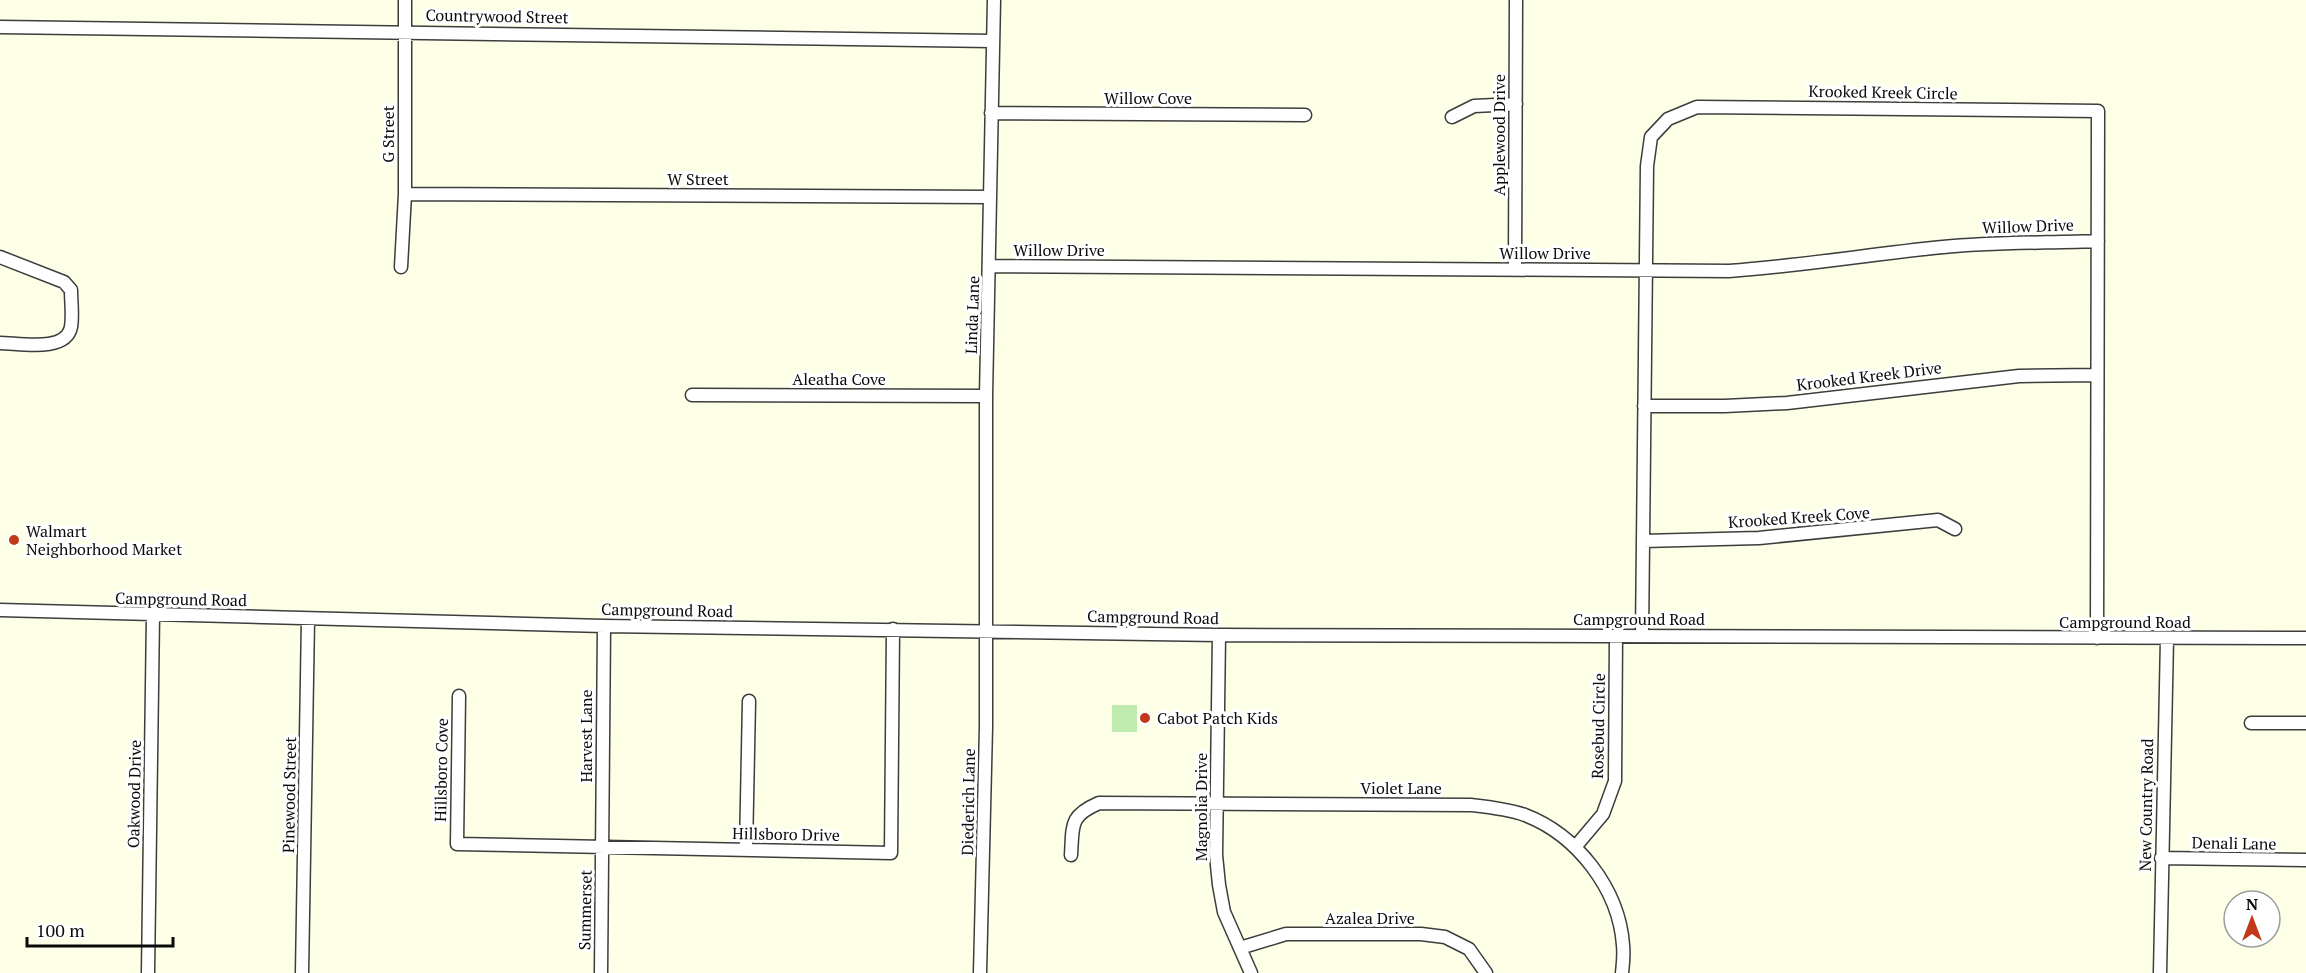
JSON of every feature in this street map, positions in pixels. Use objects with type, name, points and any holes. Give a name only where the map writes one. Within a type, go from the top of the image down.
[{"type":"street","name":"G Street","points":[[401,267],[405,194],[405,0]]},
{"type":"street","name":"Linda Lane","points":[[985,631],[986,396],[994,0]]},
{"type":"street","name":"Applewood Drive","points":[[1515,269],[1516,0]]},
{"type":"street","name":"Countrywood Street","points":[[0,27],[992,41]]},
{"type":"street","points":[[1452,117],[1474,106],[1516,104]]},
{"type":"street","name":"Krooked Kreek Circle","points":[[1642,636],[1647,166],[1652,137],[1668,119],[1697,107],[2098,111],[2097,638]]},
{"type":"street","name":"Willow Cove","points":[[992,113],[1305,115]]},
{"type":"street","name":"W Street","points":[[405,194],[990,197]]},
{"type":"street","name":"Willow Drive","points":[[990,266],[1729,271],[1772,268],[1943,247],[2033,241],[2098,241]]},
{"type":"street","points":[[0,257],[64,282],[71,290],[71,328],[67,338],[56,344],[0,343]]},
{"type":"street","name":"Krooked Kreek Drive","points":[[1644,406],[1768,404],[2019,376],[2097,375]]},
{"type":"street","name":"Aleatha Cove","points":[[692,394],[986,396]]},
{"type":"street","name":"Krooked Kreek Cove","points":[[1643,541],[1759,538],[1938,520],[1955,529]]},
{"type":"street","name":"Campground Road","points":[[0,610],[604,626],[1220,635],[2306,638]]},
{"type":"street","name":"Oakwood Drive","points":[[148,973],[153,615]]},
{"type":"street","name":"Pinewood Street","points":[[302,973],[308,618]]},
{"type":"street","name":"Harvest Lane","points":[[602,847],[604,626]]},
{"type":"street","name":"Hillsboro Drive","points":[[457,844],[891,853],[893,629]]},
{"type":"street","name":"Diederich Lane","points":[[980,973],[986,727],[985,631]]},
{"type":"street","name":"Magnolia Drive","points":[[1220,635],[1216,855],[1224,912],[1251,973]]},
{"type":"street","name":"Rosebud Circle","points":[[1576,846],[1603,814],[1615,781],[1616,636]]},
{"type":"street","name":"New Country Road","points":[[2160,973],[2167,639]]},
{"type":"street","name":"Hillsboro Cove","points":[[457,844],[459,696]]},
{"type":"street","points":[[746,850],[750,701]]},
{"type":"street","points":[[2251,723],[2306,723]]},
{"type":"street","name":"Violet Lane","points":[[1071,855],[1073,824],[1082,810],[1099,803],[1480,806],[1525,815],[1548,826],[1576,846]]},
{"type":"street","points":[[1576,846],[1601,880],[1615,909],[1623,944],[1622,973]]},
{"type":"street","name":"Summerset","points":[[601,973],[602,847]]},
{"type":"street","name":"Denali Lane","points":[[2161,858],[2306,860]]},
{"type":"street","name":"Azalea Drive","points":[[1240,948],[1286,934],[1429,935],[1445,937],[1469,949],[1486,973]]},
{"type":"green space","points":[[1112,705],[1137,705],[1137,732],[1112,732]]},
{"type":"place","name":"Walmart Neighborhood Market","points":[[14,540]]},
{"type":"place","name":"Cabot Patch Kids","points":[[1145,718]]}]
